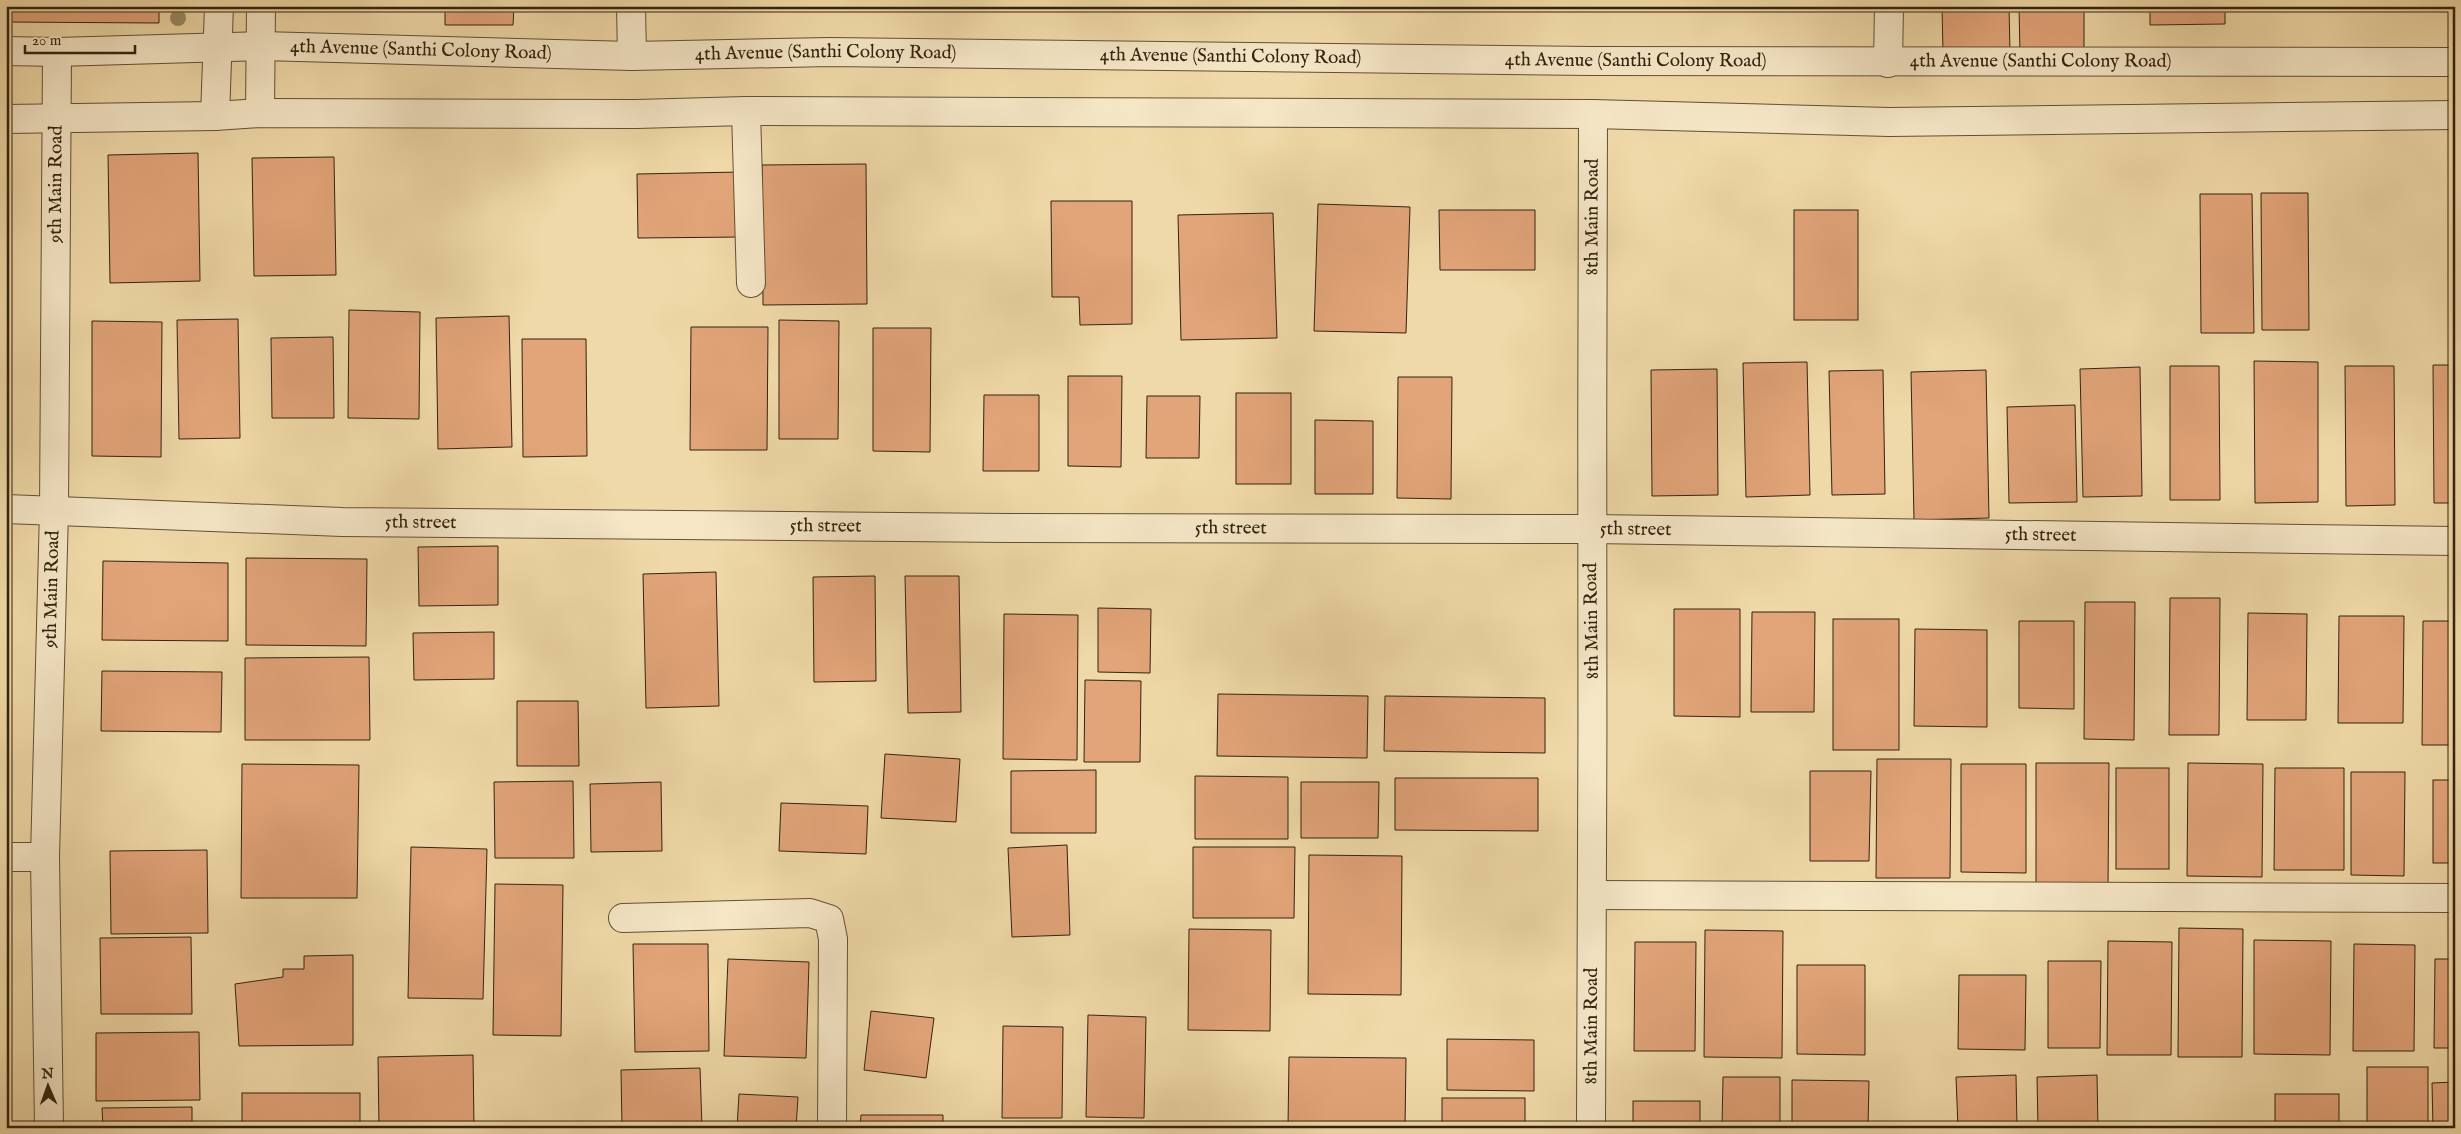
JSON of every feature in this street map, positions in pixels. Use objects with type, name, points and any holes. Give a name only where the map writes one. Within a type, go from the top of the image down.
[{"type":"street","points":[[215,116],[219,6]]},
{"type":"street","points":[[260,113],[261,6]]},
{"type":"street","points":[[632,6],[632,56]]},
{"type":"street","points":[[1888,63],[1889,6]]},
{"type":"street","name":"4th Avenue (Santhi Colony Road)","points":[[6,51],[56,52],[262,46],[632,56],[830,52],[1888,63],[2455,62]]},
{"type":"street","name":"9th Main Road","points":[[50,1128],[45,857],[54,510],[56,52]]},
{"type":"street","points":[[746,111],[751,284]]},
{"type":"street","points":[[6,119],[215,116],[260,113],[636,114],[746,111],[1593,114],[1889,122],[2455,115]]},
{"type":"street","name":"8th Main Road","points":[[1591,1128],[1594,721],[1591,529],[1593,114]]},
{"type":"street","name":"5th street","points":[[6,509],[372,522],[1009,528],[1591,529],[2455,541]]},
{"type":"street","points":[[6,857],[45,857]]},
{"type":"street","points":[[1593,895],[2455,898]]},
{"type":"street","points":[[623,918],[810,912],[828,919],[833,939],[832,1128]]},
{"type":"building","points":[[6,6],[159,6],[159,23],[6,22]]},
{"type":"building","points":[[445,6],[514,6],[513,25],[445,25]]},
{"type":"building","points":[[1166,6],[1220,6],[1220,9],[1166,10]]},
{"type":"building","points":[[1942,6],[2009,6],[2010,52],[1943,53]]},
{"type":"building","points":[[2019,6],[2084,6],[2084,53],[2020,54]]},
{"type":"building","points":[[2150,6],[2225,6],[2225,24],[2150,25]]},
{"type":"building","points":[[198,153],[200,281],[110,283],[108,155]]},
{"type":"building","points":[[334,157],[336,275],[254,276],[252,158]]},
{"type":"building","points":[[866,164],[867,304],[763,305],[762,165]]},
{"type":"building","points":[[741,172],[742,237],[638,238],[637,174]]},
{"type":"building","points":[[2261,193],[2308,193],[2309,330],[2262,330]]},
{"type":"building","points":[[2200,194],[2252,194],[2254,333],[2201,333]]},
{"type":"building","points":[[1051,201],[1132,201],[1132,324],[1080,325],[1079,297],[1052,297]]},
{"type":"building","points":[[1318,204],[1410,207],[1406,333],[1314,331]]},
{"type":"building","points":[[1439,210],[1535,210],[1535,270],[1440,270]]},
{"type":"building","points":[[1794,210],[1858,210],[1858,320],[1794,320]]},
{"type":"building","points":[[1273,213],[1277,338],[1181,340],[1178,215]]},
{"type":"building","points":[[349,310],[420,312],[419,419],[348,418]]},
{"type":"building","points":[[509,316],[512,447],[438,449],[436,318]]},
{"type":"building","points":[[238,319],[240,438],[179,439],[177,320]]},
{"type":"building","points":[[779,320],[839,321],[838,439],[779,439]]},
{"type":"building","points":[[92,321],[162,322],[161,457],[92,456]]},
{"type":"building","points":[[691,327],[768,327],[767,450],[690,450]]},
{"type":"building","points":[[873,328],[931,328],[930,452],[873,451]]},
{"type":"building","points":[[333,337],[334,418],[272,418],[271,338]]},
{"type":"building","points":[[522,339],[586,339],[587,456],[523,457]]},
{"type":"building","points":[[2254,361],[2318,362],[2318,502],[2255,503]]},
{"type":"building","points":[[1807,362],[1810,495],[1746,497],[1743,363]]},
{"type":"building","points":[[2433,365],[2455,365],[2455,503],[2434,503]]},
{"type":"building","points":[[2170,366],[2219,366],[2220,500],[2170,500]]},
{"type":"building","points":[[2345,366],[2394,366],[2395,505],[2346,506]]},
{"type":"building","points":[[2140,367],[2142,496],[2083,497],[2080,369]]},
{"type":"building","points":[[1717,369],[1718,495],[1652,496],[1651,370]]},
{"type":"building","points":[[1883,370],[1885,494],[1832,495],[1829,371]]},
{"type":"building","points":[[1986,370],[1989,518],[1914,520],[1911,372]]},
{"type":"building","points":[[1068,376],[1122,376],[1121,467],[1068,466]]},
{"type":"building","points":[[1398,377],[1452,377],[1451,499],[1397,498]]},
{"type":"building","points":[[1236,393],[1291,393],[1291,484],[1236,484]]},
{"type":"building","points":[[984,395],[1039,395],[1039,471],[983,471]]},
{"type":"building","points":[[1147,396],[1200,396],[1199,458],[1146,458]]},
{"type":"building","points":[[2075,405],[2077,502],[2009,503],[2007,407]]},
{"type":"building","points":[[1315,420],[1373,421],[1373,494],[1315,494]]},
{"type":"building","points":[[498,546],[498,605],[419,606],[418,547]]},
{"type":"building","points":[[246,558],[367,559],[366,646],[246,645]]},
{"type":"building","points":[[103,561],[228,563],[228,641],[102,640]]},
{"type":"building","points":[[716,572],[719,706],[646,708],[643,574]]},
{"type":"building","points":[[875,576],[876,681],[814,682],[813,577]]},
{"type":"building","points":[[905,576],[959,576],[961,712],[908,713]]},
{"type":"building","points":[[2170,598],[2220,598],[2219,735],[2169,735]]},
{"type":"building","points":[[2085,602],[2135,602],[2134,740],[2084,739]]},
{"type":"building","points":[[1098,608],[1151,609],[1150,673],[1098,672]]},
{"type":"building","points":[[1674,609],[1740,609],[1740,717],[1674,716]]},
{"type":"building","points":[[1752,612],[1815,612],[1814,712],[1751,712]]},
{"type":"building","points":[[2248,613],[2307,614],[2306,720],[2247,720]]},
{"type":"building","points":[[1004,614],[1078,615],[1077,760],[1003,759]]},
{"type":"building","points":[[2339,616],[2404,616],[2403,723],[2338,723]]},
{"type":"building","points":[[1833,619],[1899,619],[1899,750],[1833,750]]},
{"type":"building","points":[[2019,621],[2074,621],[2074,709],[2019,708]]},
{"type":"building","points":[[2423,621],[2455,621],[2455,745],[2422,745]]},
{"type":"building","points":[[1915,629],[1987,630],[1987,727],[1914,726]]},
{"type":"building","points":[[494,632],[494,679],[414,680],[413,633]]},
{"type":"building","points":[[369,657],[370,740],[245,740],[245,658]]},
{"type":"building","points":[[102,671],[222,672],[221,732],[101,731]]},
{"type":"building","points":[[1085,680],[1141,681],[1140,762],[1084,762]]},
{"type":"building","points":[[1218,694],[1368,696],[1367,758],[1217,756]]},
{"type":"building","points":[[1385,696],[1545,698],[1545,753],[1384,751]]},
{"type":"building","points":[[517,701],[578,701],[579,766],[517,766]]},
{"type":"building","points":[[885,754],[960,759],[956,822],[881,818]]},
{"type":"building","points":[[1877,759],[1951,759],[1950,878],[1876,878]]},
{"type":"building","points":[[2036,763],[2109,763],[2108,887],[2036,886]]},
{"type":"building","points":[[2188,763],[2263,764],[2262,877],[2187,876]]},
{"type":"building","points":[[242,764],[359,765],[357,898],[241,898]]},
{"type":"building","points":[[1961,764],[2026,764],[2026,873],[1961,872]]},
{"type":"building","points":[[2116,768],[2169,768],[2169,869],[2116,869]]},
{"type":"building","points":[[2275,768],[2344,768],[2344,870],[2274,870]]},
{"type":"building","points":[[1096,770],[1096,833],[1011,833],[1011,771]]},
{"type":"building","points":[[1810,771],[1871,771],[1869,861],[1810,861]]},
{"type":"building","points":[[2351,772],[2405,772],[2404,876],[2351,875]]},
{"type":"building","points":[[1195,776],[1288,777],[1288,839],[1195,839]]},
{"type":"building","points":[[1395,778],[1538,778],[1538,831],[1395,830]]},
{"type":"building","points":[[2433,780],[2455,780],[2455,863],[2433,863]]},
{"type":"building","points":[[573,781],[574,858],[495,858],[494,782]]},
{"type":"building","points":[[661,782],[662,851],[591,852],[590,784]]},
{"type":"building","points":[[1301,782],[1379,782],[1378,838],[1301,838]]},
{"type":"building","points":[[781,803],[868,806],[866,854],[779,851]]},
{"type":"building","points":[[1067,845],[1070,935],[1012,937],[1008,848]]},
{"type":"building","points":[[411,847],[487,849],[483,999],[408,998]]},
{"type":"building","points":[[1193,847],[1295,847],[1294,918],[1193,918]]},
{"type":"building","points":[[207,850],[208,933],[111,934],[110,851]]},
{"type":"building","points":[[1309,855],[1402,856],[1401,995],[1308,994]]},
{"type":"building","points":[[495,884],[563,885],[561,1036],[493,1035]]},
{"type":"building","points":[[2179,928],[2243,929],[2242,1057],[2178,1057]]},
{"type":"building","points":[[1189,929],[1271,930],[1270,1031],[1188,1030]]},
{"type":"building","points":[[1705,930],[1783,931],[1782,1058],[1704,1057]]},
{"type":"building","points":[[191,937],[192,1014],[101,1014],[100,938]]},
{"type":"building","points":[[2254,940],[2331,941],[2330,1055],[2254,1054]]},
{"type":"building","points":[[2108,941],[2172,942],[2171,1055],[2107,1055]]},
{"type":"building","points":[[1635,942],[1696,942],[1695,1051],[1634,1051]]},
{"type":"building","points":[[633,944],[708,944],[709,1051],[635,1052]]},
{"type":"building","points":[[2354,944],[2415,945],[2414,1051],[2353,1051]]},
{"type":"building","points":[[353,955],[353,1045],[239,1046],[235,984],[283,977],[283,969],[304,969],[304,956]]},
{"type":"building","points":[[728,959],[809,962],[806,1058],[724,1056]]},
{"type":"building","points":[[2435,959],[2455,959],[2455,1048],[2434,1048]]},
{"type":"building","points":[[2048,961],[2101,961],[2100,1048],[2048,1048]]},
{"type":"building","points":[[1797,965],[1865,965],[1865,1055],[1797,1054]]},
{"type":"building","points":[[1959,975],[2026,975],[2025,1050],[1958,1049]]},
{"type":"building","points":[[871,1011],[934,1018],[926,1078],[864,1070]]},
{"type":"building","points":[[1088,1015],[1146,1017],[1144,1118],[1086,1117]]},
{"type":"building","points":[[1003,1026],[1063,1027],[1062,1118],[1002,1118]]},
{"type":"building","points":[[199,1032],[200,1100],[96,1101],[96,1033]]},
{"type":"building","points":[[1447,1039],[1534,1040],[1534,1091],[1447,1090]]},
{"type":"building","points":[[473,1055],[474,1128],[379,1128],[378,1057]]},
{"type":"building","points":[[1289,1057],[1406,1058],[1405,1127],[1288,1127]]},
{"type":"building","points":[[2367,1067],[2428,1067],[2428,1128],[2367,1128]]},
{"type":"building","points":[[700,1068],[702,1128],[622,1128],[621,1070]]},
{"type":"building","points":[[2016,1075],[2017,1128],[1958,1128],[1956,1077]]},
{"type":"building","points":[[2097,1075],[2098,1128],[2038,1128],[2037,1077]]},
{"type":"building","points":[[1723,1077],[1780,1077],[1780,1128],[1722,1128]]},
{"type":"building","points":[[1792,1080],[1869,1081],[1868,1128],[1792,1128]]},
{"type":"building","points":[[2455,1082],[2455,1128],[2433,1128],[2432,1083]]},
{"type":"building","points":[[242,1093],[360,1093],[360,1128],[242,1128]]},
{"type":"building","points":[[739,1094],[798,1097],[796,1128],[737,1128]]},
{"type":"building","points":[[2275,1094],[2339,1094],[2339,1128],[2275,1128]]},
{"type":"building","points":[[1442,1098],[1525,1098],[1525,1128],[1442,1128]]},
{"type":"building","points":[[1633,1101],[1700,1101],[1700,1128],[1633,1128]]},
{"type":"building","points":[[192,1107],[192,1128],[103,1128],[102,1108]]},
{"type":"building","points":[[861,1115],[943,1115],[943,1128],[860,1128]]}]
